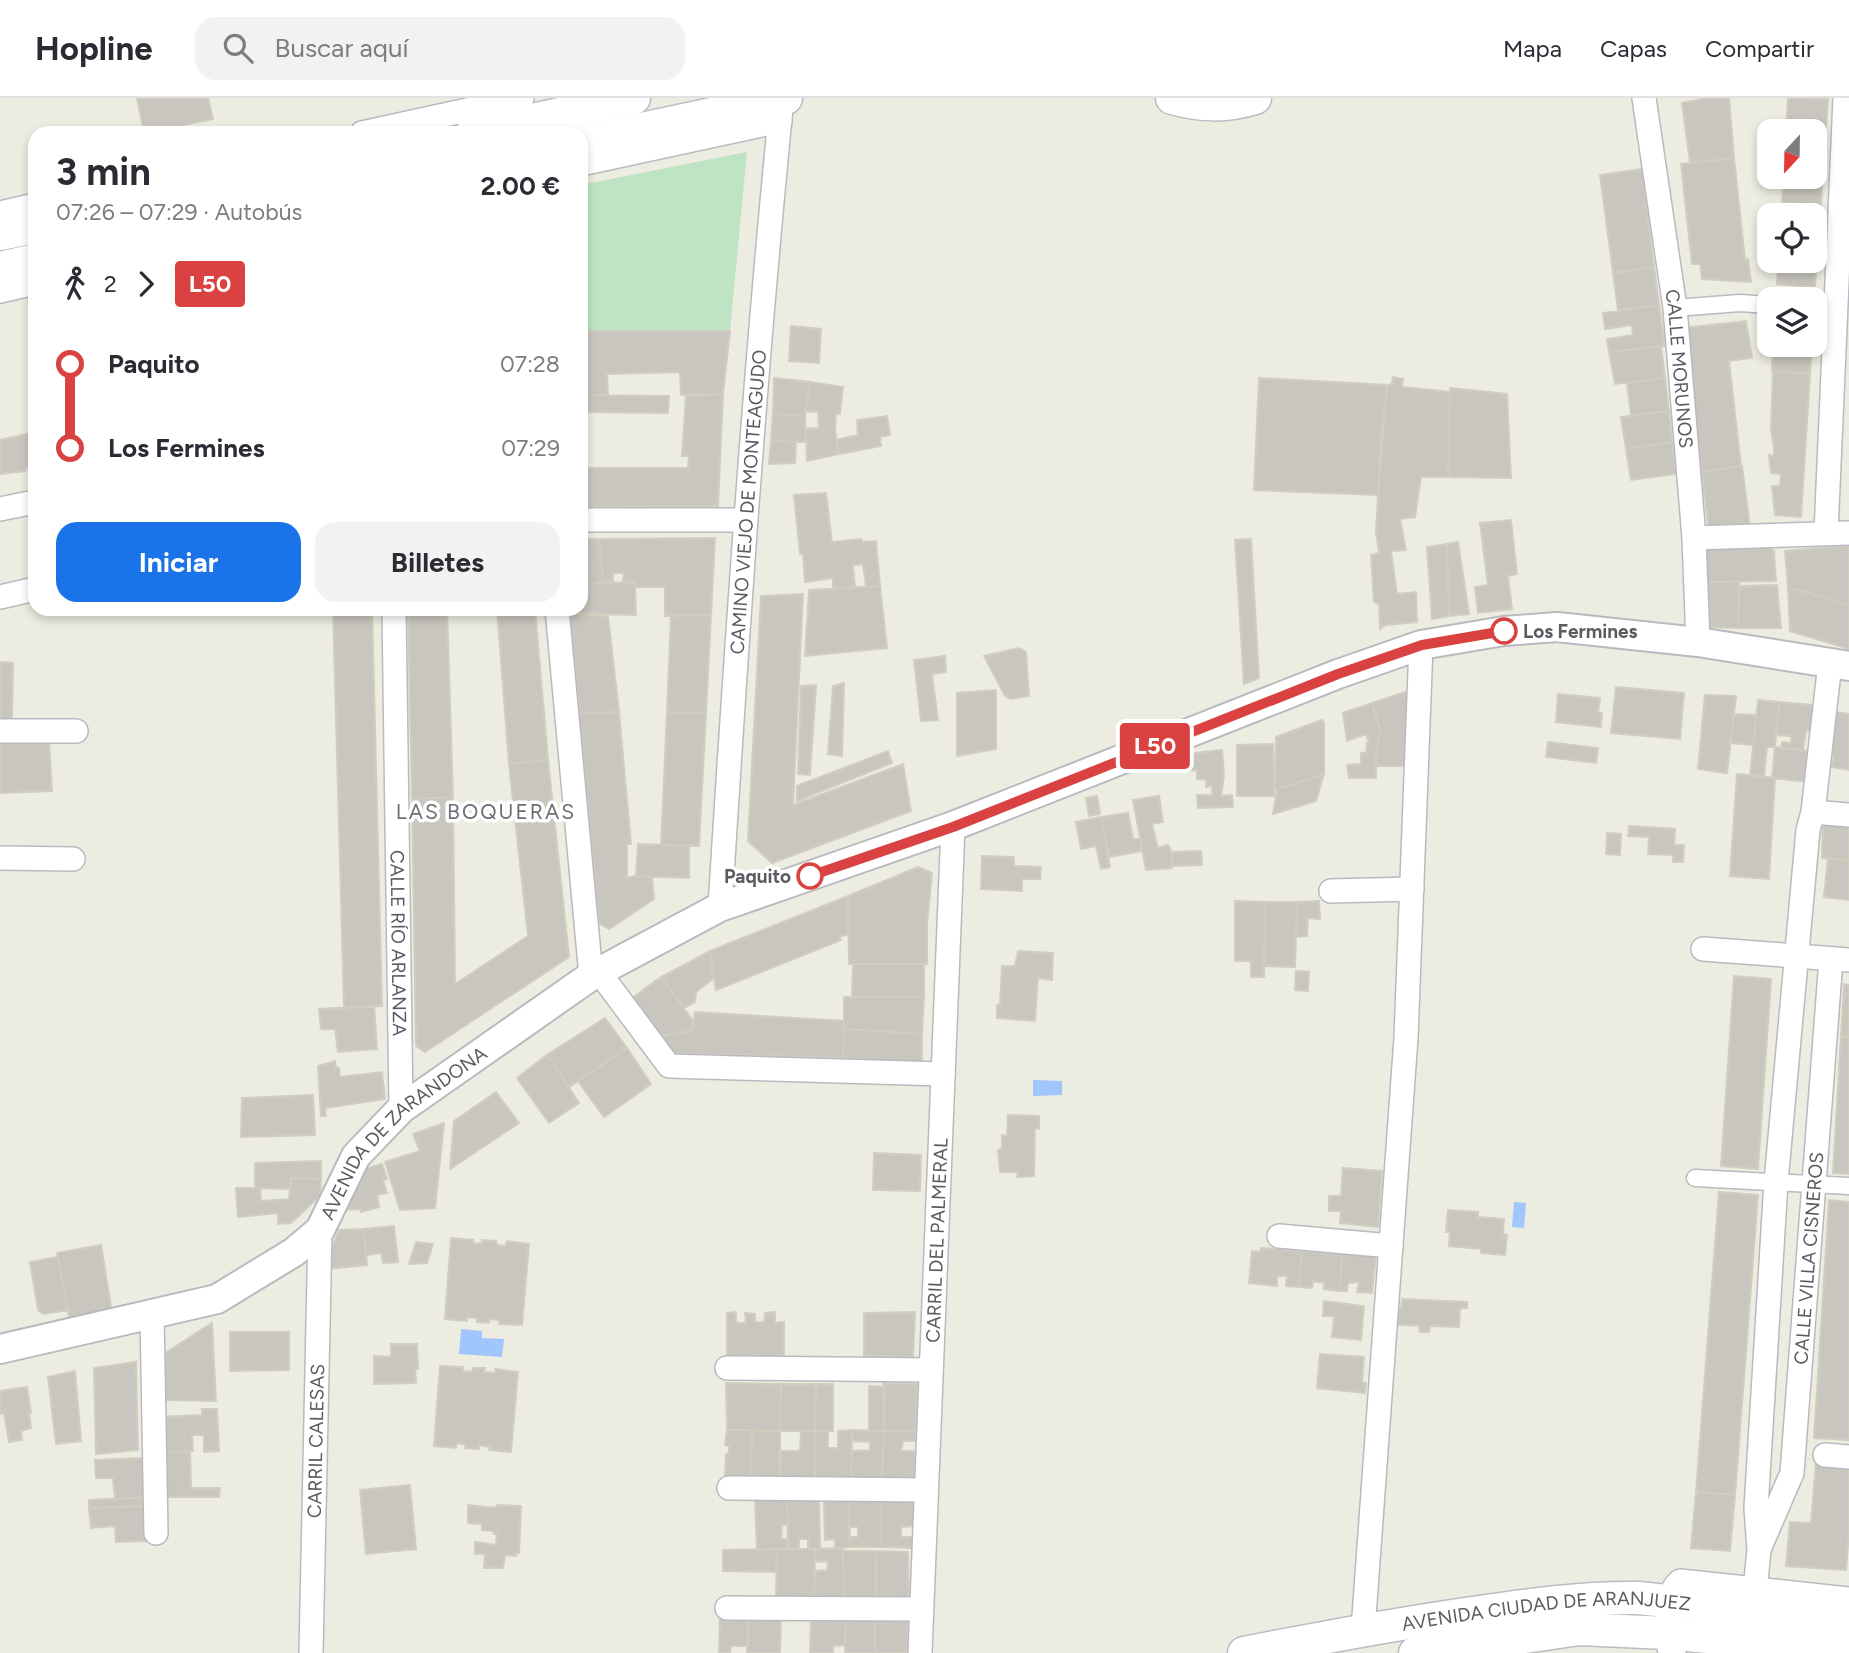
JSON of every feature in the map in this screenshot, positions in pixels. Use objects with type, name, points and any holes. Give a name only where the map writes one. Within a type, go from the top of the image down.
[{"type":"main road","points":[[504,126],[635,98]]},
{"type":"main road","points":[[1172,98],[1193,104],[1216,106],[1255,98]]},
{"type":"main road","points":[[588,141],[782,104]]},
{"type":"main road","points":[[0,234],[28,228]]},
{"type":"main road","points":[[0,268],[28,262]]},
{"type":"main road","name":"AVENIDA CIUDAD DE ARANJUEZ","points":[[1244,1653],[1363,1630],[1540,1603],[1605,1598],[1670,1629],[1756,1600],[1849,1620]]},
{"type":"main road","name":"AVENIDA CIUDAD DE ARANJUEZ","points":[[1415,1653],[1580,1629],[1670,1629],[1759,1648],[1849,1651]]},
{"type":"street","points":[[394,126],[522,98]]},
{"type":"street","name":"CALLE MORUNOS","points":[[1644,98],[1675,308],[1694,538],[1698,642]]},
{"type":"street","points":[[1694,538],[1838,533],[1833,308],[1845,98]]},
{"type":"street","points":[[588,162],[782,104]]},
{"type":"street","name":"CAMINO VIEJO DE MONTEAGUDO","points":[[720,907],[762,294],[782,104]]},
{"type":"street","points":[[0,213],[28,207]]},
{"type":"street","points":[[0,291],[28,285]]},
{"type":"street","points":[[1675,308],[1757,304]]},
{"type":"street","points":[[0,509],[28,503]]},
{"type":"street","points":[[588,520],[745,520]]},
{"type":"street","points":[[0,597],[28,591]]},
{"type":"street","name":"CALLE RÍO ARLANZA","points":[[394,616],[401,1109]]},
{"type":"street","points":[[557,616],[595,974],[669,1066],[943,1074]]},
{"type":"street","name":"AVENIDA DE ZARANDONA","points":[[0,1349],[217,1299],[294,1252],[320,1230],[356,1156],[401,1109],[595,974],[720,907],[953,827],[1338,674],[1422,645],[1504,631],[1558,627],[1698,642],[1840,665]]},
{"type":"street","points":[[1363,1630],[1406,1038],[1422,645]]},
{"type":"street","name":"CALLE VILLA CISNEROS","points":[[1759,1648],[1756,1508],[1776,1182],[1808,830],[1840,665]]},
{"type":"street","points":[[0,731],[76,731]]},
{"type":"street","points":[[1813,812],[1849,815]]},
{"type":"street","name":"CARRIL DEL PALMERAL","points":[[920,1653],[953,827]]},
{"type":"street","points":[[0,858],[73,859]]},
{"type":"street","points":[[1331,891],[1412,888]]},
{"type":"street","points":[[1703,949],[1840,959]]},
{"type":"street","name":"CALLE VILLA CISNEROS","points":[[1759,1550],[1792,1473],[1815,1185],[1840,959]]},
{"type":"street","points":[[1695,1178],[1849,1186]]},
{"type":"street","name":"CARRIL CALESAS","points":[[311,1653],[320,1230]]},
{"type":"street","points":[[1279,1236],[1391,1246]]},
{"type":"street","points":[[152,1314],[156,1533]]},
{"type":"street","points":[[727,1368],[931,1370]]},
{"type":"street","points":[[1825,1455],[1849,1457]]},
{"type":"street","points":[[729,1488],[926,1490]]},
{"type":"street","points":[[1756,1600],[1849,1599]]},
{"type":"street","points":[[727,1608],[922,1609]]},
{"type":"green space","points":[[747,152],[730,331],[588,331],[588,184]]},
{"type":"water","points":[[1033,1080],[1062,1081],[1062,1095],[1033,1096]]},
{"type":"water","points":[[1514,1202],[1526,1203],[1524,1228],[1512,1227]]},
{"type":"water","points":[[461,1329],[482,1331],[482,1338],[504,1339],[502,1357],[459,1354]]},
{"type":"building","points":[[137,98],[208,98],[213,119],[178,126],[143,126]]},
{"type":"building","points":[[1706,98],[1729,98],[1734,158],[1690,163],[1682,103]]},
{"type":"building","points":[[1788,98],[1828,99],[1827,119],[1787,119]]},
{"type":"building","points":[[1734,158],[1745,260],[1748,259],[1751,282],[1702,279],[1700,264],[1692,264],[1681,164]]},
{"type":"building","points":[[1642,169],[1654,267],[1613,273],[1600,175]]},
{"type":"building","points":[[1783,189],[1822,189],[1821,203],[1782,203]]},
{"type":"building","points":[[1654,267],[1659,305],[1618,310],[1613,273]]},
{"type":"building","points":[[1777,273],[1816,273],[1815,287],[1777,284]]},
{"type":"building","points":[[1659,305],[1665,346],[1609,352],[1607,339],[1633,335],[1632,325],[1605,329],[1603,313]]},
{"type":"building","points":[[1746,321],[1752,358],[1729,361],[1741,466],[1702,472],[1685,328]]},
{"type":"building","points":[[791,326],[821,329],[819,363],[789,361]]},
{"type":"building","points":[[588,331],[730,331],[723,394],[681,395],[680,372],[607,374],[608,395],[588,395]]},
{"type":"building","points":[[1661,346],[1665,378],[1615,384],[1609,352]]},
{"type":"building","points":[[1773,357],[1811,357],[1810,374],[1772,371]]},
{"type":"building","points":[[1773,371],[1810,374],[1801,517],[1775,515],[1772,486],[1780,486],[1781,474],[1771,473],[1769,455],[1774,456],[1771,430]]},
{"type":"building","points":[[1393,377],[1403,379],[1402,387],[1450,392],[1448,477],[1421,477],[1415,517],[1400,519],[1406,550],[1391,551],[1397,594],[1416,592],[1417,622],[1386,625],[1380,629],[1379,604],[1374,602],[1371,555],[1379,553],[1376,533],[1381,440],[1387,385],[1392,384]]},
{"type":"building","points":[[774,378],[810,382],[805,416],[773,414]]},
{"type":"building","points":[[1259,378],[1387,385],[1378,495],[1254,490]]},
{"type":"building","points":[[1665,378],[1669,411],[1631,415],[1627,383]]},
{"type":"building","points":[[810,382],[843,387],[840,414],[836,414],[835,431],[839,454],[807,461],[806,429],[819,428],[818,412],[805,411]]},
{"type":"building","points":[[1450,388],[1507,394],[1511,478],[1448,477]]},
{"type":"building","points":[[723,394],[718,506],[588,507],[588,468],[688,468],[689,456],[682,456],[686,396]]},
{"type":"building","points":[[588,395],[669,396],[668,413],[588,412]]},
{"type":"building","points":[[1669,411],[1672,442],[1626,449],[1621,417]]},
{"type":"building","points":[[773,414],[805,416],[806,442],[771,441]]},
{"type":"building","points":[[887,416],[890,435],[880,437],[881,446],[839,454],[836,440],[858,435],[857,420]]},
{"type":"building","points":[[28,434],[28,468],[25,471],[0,474],[0,440]]},
{"type":"building","points":[[771,441],[796,442],[795,463],[769,464]]},
{"type":"building","points":[[1672,442],[1676,474],[1631,480],[1626,449]]},
{"type":"building","points":[[1742,466],[1750,527],[1709,533],[1702,472]]},
{"type":"building","points":[[826,493],[832,542],[861,539],[863,542],[876,541],[880,586],[866,587],[863,564],[853,565],[855,587],[833,588],[833,578],[805,582],[794,495]]},
{"type":"building","points":[[1511,520],[1517,574],[1508,576],[1512,609],[1478,613],[1475,587],[1488,585],[1480,523]]},
{"type":"building","points":[[715,538],[711,615],[665,616],[665,587],[636,587],[636,583],[623,582],[624,573],[613,573],[613,582],[603,582],[599,539]]},
{"type":"building","points":[[588,539],[599,539],[603,582],[588,583]]},
{"type":"building","points":[[1251,539],[1259,678],[1244,684],[1235,540]]},
{"type":"building","points":[[1458,542],[1469,614],[1449,616],[1447,544]]},
{"type":"building","points":[[1763,542],[1774,551],[1776,581],[1707,582],[1705,544]]},
{"type":"building","points":[[1447,544],[1449,616],[1432,619],[1427,547]]},
{"type":"building","points":[[1849,545],[1849,605],[1788,587],[1785,551]]},
{"type":"building","points":[[635,582],[636,615],[588,614],[588,584]]},
{"type":"building","points":[[1708,582],[1739,582],[1738,628],[1709,627]]},
{"type":"building","points":[[1777,585],[1781,628],[1738,628],[1739,586]]},
{"type":"building","points":[[880,586],[887,648],[805,656],[809,590]]},
{"type":"building","points":[[1788,587],[1849,605],[1849,649],[1790,631]]},
{"type":"building","points":[[803,594],[793,805],[903,764],[911,811],[772,863],[748,841],[761,596]]},
{"type":"building","points":[[671,615],[711,615],[706,713],[667,713]]},
{"type":"building","points":[[333,616],[372,616],[382,1006],[344,1008]]},
{"type":"building","points":[[408,616],[447,616],[453,797],[412,799]]},
{"type":"building","points":[[498,616],[536,616],[548,760],[509,764]]},
{"type":"building","points":[[570,616],[608,616],[619,712],[579,713]]},
{"type":"building","points":[[1019,648],[1026,652],[1029,696],[1010,699],[1005,696],[984,656]]},
{"type":"building","points":[[945,656],[946,672],[932,674],[938,720],[921,721],[914,660]]},
{"type":"building","points":[[0,662],[13,663],[12,720],[0,720]]},
{"type":"building","points":[[844,683],[842,756],[828,754],[833,686]]},
{"type":"building","points":[[816,685],[810,775],[798,774],[801,686]]},
{"type":"building","points":[[1616,687],[1684,693],[1680,739],[1611,733]]},
{"type":"building","points":[[996,690],[996,749],[957,756],[957,693]]},
{"type":"building","points":[[1412,690],[1410,766],[1375,766],[1380,729],[1372,703]]},
{"type":"building","points":[[1558,694],[1600,698],[1598,712],[1602,713],[1601,727],[1556,722]]},
{"type":"building","points":[[1705,695],[1736,696],[1727,773],[1698,769]]},
{"type":"building","points":[[1758,700],[1779,702],[1775,747],[1767,747],[1764,777],[1750,776]]},
{"type":"building","points":[[1779,702],[1813,705],[1811,731],[1806,730],[1803,750],[1781,748],[1782,742],[1791,743],[1791,736],[1776,735]]},
{"type":"building","points":[[1372,703],[1380,731],[1376,753],[1376,778],[1349,778],[1347,765],[1361,764],[1361,753],[1366,753],[1369,742],[1366,734],[1347,741],[1343,713]]},
{"type":"building","points":[[619,712],[631,844],[627,844],[627,878],[652,877],[654,899],[609,929],[599,923],[579,713]]},
{"type":"building","points":[[1836,712],[1849,714],[1849,770],[1832,767],[1834,755],[1829,753]]},
{"type":"building","points":[[667,713],[706,713],[699,846],[661,845]]},
{"type":"building","points":[[1734,714],[1756,715],[1753,745],[1730,743]]},
{"type":"building","points":[[1322,720],[1324,774],[1275,790],[1276,737]]},
{"type":"building","points":[[0,742],[49,742],[52,791],[0,793]]},
{"type":"building","points":[[1548,742],[1598,748],[1596,763],[1546,757]]},
{"type":"building","points":[[1273,744],[1274,796],[1237,796],[1237,745]]},
{"type":"building","points":[[1775,747],[1810,751],[1808,782],[1772,778]]},
{"type":"building","points":[[1222,750],[1224,775],[1221,796],[1232,795],[1233,807],[1198,808],[1197,795],[1212,795],[1212,786],[1206,787],[1206,780],[1197,779],[1197,770],[1187,771],[1187,754]]},
{"type":"building","points":[[888,751],[892,763],[797,801],[797,786]]},
{"type":"building","points":[[548,760],[569,957],[425,1052],[416,1046],[412,799],[453,797],[455,984],[528,936],[509,764]]},
{"type":"building","points":[[1324,774],[1316,801],[1273,814],[1277,789]]},
{"type":"building","points":[[1737,774],[1775,778],[1769,879],[1730,876]]},
{"type":"building","points":[[1097,796],[1100,814],[1089,816],[1086,798]]},
{"type":"building","points":[[1159,796],[1163,822],[1152,824],[1158,848],[1168,845],[1172,852],[1172,868],[1146,870],[1133,800]]},
{"type":"building","points":[[1128,813],[1133,839],[1140,838],[1142,851],[1109,857],[1101,817]]},
{"type":"building","points":[[1101,817],[1110,867],[1101,869],[1096,846],[1081,849],[1076,822]]},
{"type":"building","points":[[1823,821],[1849,823],[1849,861],[1822,858]]},
{"type":"building","points":[[1629,826],[1675,829],[1674,845],[1684,845],[1683,862],[1673,862],[1673,855],[1648,854],[1649,837],[1628,836]]},
{"type":"building","points":[[1607,833],[1621,834],[1620,855],[1606,854]]},
{"type":"building","points":[[638,844],[689,846],[689,878],[636,876]]},
{"type":"building","points":[[1201,851],[1202,865],[1172,866],[1172,852]]},
{"type":"building","points":[[982,856],[1014,857],[1014,866],[1041,867],[1040,879],[1022,879],[1022,891],[981,889]]},
{"type":"building","points":[[1828,858],[1849,861],[1849,900],[1824,897]]},
{"type":"building","points":[[918,867],[932,873],[927,924],[927,964],[849,964],[848,896]]},
{"type":"building","points":[[848,896],[848,934],[839,937],[841,940],[716,990],[710,951]]},
{"type":"building","points":[[1235,901],[1265,902],[1264,977],[1251,977],[1251,961],[1235,961]]},
{"type":"building","points":[[1319,901],[1320,919],[1308,918],[1307,936],[1296,937],[1297,902]]},
{"type":"building","points":[[1265,902],[1297,902],[1295,967],[1264,966]]},
{"type":"building","points":[[710,951],[713,979],[696,992],[695,1002],[684,1008],[661,977]]},
{"type":"building","points":[[1018,951],[1053,953],[1052,980],[1038,978],[1035,1021],[997,1018],[1002,966],[1015,966]]},
{"type":"building","points":[[853,964],[924,964],[924,997],[852,997]]},
{"type":"building","points":[[1296,971],[1309,972],[1308,991],[1295,990]]},
{"type":"building","points":[[1734,976],[1771,979],[1758,1169],[1721,1166]]},
{"type":"building","points":[[661,977],[694,1022],[692,1031],[658,1036],[631,999]]},
{"type":"building","points":[[1844,984],[1849,985],[1849,1037],[1841,1037]]},
{"type":"building","points":[[844,997],[924,997],[922,1034],[844,1029]]},
{"type":"building","points":[[374,1006],[377,1049],[338,1052],[335,1029],[321,1029],[319,1009]]},
{"type":"building","points":[[695,1012],[844,1021],[843,1058],[669,1053],[658,1036],[692,1031]]},
{"type":"building","points":[[605,1018],[627,1048],[569,1087],[547,1055]]},
{"type":"building","points":[[844,1029],[922,1034],[922,1063],[843,1058]]},
{"type":"building","points":[[1841,1037],[1849,1037],[1849,1174],[1833,1173]]},
{"type":"building","points":[[627,1048],[651,1084],[604,1117],[578,1081]]},
{"type":"building","points":[[547,1055],[579,1103],[549,1123],[517,1078]]},
{"type":"building","points":[[335,1061],[340,1077],[382,1072],[385,1099],[325,1108],[326,1116],[321,1116],[318,1066]]},
{"type":"building","points":[[496,1092],[519,1123],[450,1169],[454,1121]]},
{"type":"building","points":[[313,1095],[315,1135],[241,1137],[242,1098]]},
{"type":"building","points":[[1008,1115],[1039,1116],[1039,1129],[1035,1128],[1034,1176],[1017,1177],[1018,1172],[1000,1172],[998,1150],[1002,1149],[1002,1135],[1007,1136]]},
{"type":"building","points":[[444,1123],[435,1208],[400,1210],[385,1162],[420,1151],[413,1134]]},
{"type":"building","points":[[874,1153],[921,1155],[920,1191],[873,1190]]},
{"type":"building","points":[[321,1161],[321,1179],[291,1178],[290,1189],[255,1188],[255,1163]]},
{"type":"building","points":[[382,1164],[387,1179],[383,1180],[387,1193],[377,1195],[379,1207],[361,1212],[361,1209],[340,1210],[358,1171]]},
{"type":"building","points":[[1343,1168],[1382,1171],[1378,1227],[1340,1223],[1341,1211],[1329,1211],[1329,1196],[1341,1196]]},
{"type":"building","points":[[291,1178],[321,1179],[320,1196],[291,1223],[278,1224],[278,1213],[238,1217],[236,1188],[260,1188],[261,1201],[289,1199]]},
{"type":"building","points":[[1719,1192],[1758,1195],[1735,1495],[1696,1492]]},
{"type":"building","points":[[1829,1200],[1849,1202],[1849,1440],[1814,1438]]},
{"type":"building","points":[[1448,1210],[1478,1212],[1478,1217],[1504,1219],[1503,1234],[1507,1235],[1505,1255],[1481,1253],[1481,1249],[1449,1246],[1450,1232],[1446,1232]]},
{"type":"building","points":[[394,1226],[398,1262],[383,1263],[381,1253],[366,1255],[364,1229]]},
{"type":"building","points":[[364,1229],[367,1265],[327,1269],[328,1258],[339,1230]]},
{"type":"building","points":[[451,1238],[473,1240],[473,1244],[482,1243],[482,1240],[496,1241],[497,1245],[506,1246],[507,1241],[529,1244],[522,1325],[499,1324],[500,1320],[489,1319],[489,1323],[477,1322],[477,1318],[467,1317],[467,1321],[445,1319]]},
{"type":"building","points":[[416,1242],[433,1244],[427,1263],[409,1264]]},
{"type":"building","points":[[101,1245],[112,1313],[70,1322],[57,1253]]},
{"type":"building","points":[[1261,1248],[1302,1251],[1299,1287],[1286,1286],[1287,1276],[1277,1276],[1277,1286],[1249,1283],[1252,1251],[1260,1252]]},
{"type":"building","points":[[1302,1251],[1342,1254],[1340,1291],[1324,1289],[1324,1283],[1313,1281],[1312,1288],[1299,1287]]},
{"type":"building","points":[[1342,1254],[1376,1256],[1372,1293],[1357,1292],[1359,1282],[1348,1283],[1347,1291],[1340,1291]]},
{"type":"building","points":[[58,1257],[68,1310],[43,1314],[38,1310],[30,1262]]},
{"type":"building","points":[[1402,1299],[1467,1302],[1467,1308],[1460,1308],[1459,1327],[1430,1326],[1429,1332],[1420,1332],[1419,1326],[1391,1324],[1390,1310],[1401,1309]]},
{"type":"building","points":[[1324,1301],[1364,1306],[1361,1340],[1332,1337],[1334,1316],[1323,1316]]},
{"type":"building","points":[[736,1312],[736,1323],[746,1323],[745,1313],[755,1314],[755,1322],[764,1322],[765,1313],[775,1312],[775,1323],[784,1322],[784,1357],[765,1359],[764,1356],[757,1356],[757,1359],[745,1359],[745,1356],[738,1356],[738,1359],[727,1359],[727,1313]]},
{"type":"building","points":[[915,1312],[913,1357],[864,1356],[864,1313]]},
{"type":"building","points":[[212,1323],[216,1401],[165,1400],[165,1353]]},
{"type":"building","points":[[230,1332],[289,1332],[289,1370],[230,1371]]},
{"type":"building","points":[[391,1344],[417,1344],[416,1383],[374,1384],[374,1356],[391,1357]]},
{"type":"building","points":[[1320,1354],[1364,1357],[1362,1382],[1366,1383],[1365,1393],[1317,1388]]},
{"type":"building","points":[[136,1362],[138,1450],[96,1454],[94,1368]]},
{"type":"building","points":[[440,1366],[463,1367],[463,1371],[472,1372],[473,1368],[485,1368],[484,1372],[495,1373],[495,1369],[518,1372],[511,1452],[489,1450],[490,1447],[479,1445],[479,1449],[465,1448],[466,1445],[457,1443],[456,1448],[434,1446]]},
{"type":"building","points":[[75,1371],[81,1441],[56,1444],[48,1377]]},
{"type":"building","points":[[726,1383],[781,1384],[780,1431],[727,1430]]},
{"type":"building","points":[[883,1383],[917,1384],[916,1431],[884,1431]]},
{"type":"building","points":[[781,1384],[816,1384],[815,1431],[780,1431]]},
{"type":"building","points":[[816,1384],[833,1384],[833,1431],[815,1431]]},
{"type":"building","points":[[869,1386],[884,1387],[884,1431],[869,1431]]},
{"type":"building","points":[[27,1387],[31,1428],[21,1431],[22,1440],[9,1442],[4,1413],[0,1414],[0,1391]]},
{"type":"building","points":[[202,1409],[217,1409],[219,1451],[204,1452],[204,1435],[192,1435],[193,1451],[160,1453],[158,1417],[202,1415]]},
{"type":"building","points":[[727,1430],[752,1430],[751,1480],[725,1480],[726,1454],[729,1453],[729,1446],[725,1445]]},
{"type":"building","points":[[752,1430],[780,1431],[780,1480],[751,1480]]},
{"type":"building","points":[[852,1430],[884,1431],[882,1479],[851,1480],[852,1451],[870,1450],[870,1442],[852,1441]]},
{"type":"building","points":[[852,1430],[851,1480],[815,1480],[815,1431],[828,1431],[828,1448],[838,1448],[838,1431]]},
{"type":"building","points":[[801,1431],[815,1431],[815,1480],[780,1480],[779,1451],[800,1451]]},
{"type":"building","points":[[884,1431],[916,1431],[915,1441],[903,1441],[901,1451],[915,1451],[915,1481],[882,1479]]},
{"type":"building","points":[[190,1452],[191,1488],[220,1488],[219,1497],[164,1497],[163,1453]]},
{"type":"building","points":[[143,1458],[146,1497],[115,1499],[113,1478],[96,1478],[95,1460]]},
{"type":"building","points":[[1816,1462],[1849,1465],[1846,1570],[1786,1566],[1790,1522],[1811,1523]]},
{"type":"building","points":[[410,1485],[416,1549],[366,1554],[360,1490]]},
{"type":"building","points":[[1696,1492],[1735,1495],[1730,1551],[1691,1548]]},
{"type":"building","points":[[146,1497],[146,1506],[89,1508],[89,1500]]},
{"type":"building","points":[[914,1499],[914,1526],[901,1527],[901,1537],[914,1537],[914,1548],[881,1547],[881,1500]]},
{"type":"building","points":[[755,1500],[787,1500],[788,1525],[782,1525],[781,1539],[788,1539],[788,1549],[757,1550]]},
{"type":"building","points":[[787,1500],[819,1500],[820,1549],[808,1549],[808,1539],[799,1539],[799,1549],[788,1549]]},
{"type":"building","points":[[824,1500],[849,1500],[850,1547],[835,1549],[835,1539],[825,1540]]},
{"type":"building","points":[[849,1500],[881,1500],[881,1547],[850,1547],[849,1537],[858,1537],[858,1527],[849,1527]]},
{"type":"building","points":[[468,1505],[496,1508],[497,1505],[521,1506],[519,1553],[516,1553],[516,1556],[505,1555],[503,1568],[484,1568],[485,1554],[475,1554],[475,1542],[496,1545],[497,1534],[494,1534],[494,1531],[482,1530],[482,1524],[468,1523]]},
{"type":"building","points":[[146,1506],[147,1541],[116,1542],[115,1526],[91,1528],[89,1508]]},
{"type":"building","points":[[843,1548],[844,1598],[814,1598],[815,1571],[827,1570],[828,1561],[815,1562],[815,1549]]},
{"type":"building","points":[[777,1549],[776,1572],[723,1571],[723,1550]]},
{"type":"building","points":[[777,1549],[815,1549],[814,1598],[776,1598]]},
{"type":"building","points":[[843,1551],[876,1551],[876,1597],[844,1598]]},
{"type":"building","points":[[876,1551],[908,1552],[909,1598],[876,1597]]},
{"type":"building","points":[[781,1617],[780,1653],[747,1653],[748,1619]]},
{"type":"building","points":[[811,1618],[846,1619],[845,1645],[833,1646],[833,1653],[810,1653]]},
{"type":"building","points":[[720,1619],[748,1619],[748,1646],[731,1646],[730,1653],[719,1653]]},
{"type":"building","points":[[846,1619],[875,1620],[875,1653],[845,1653]]},
{"type":"building","points":[[875,1620],[908,1620],[907,1653],[875,1653]]},
{"type":"bus line","name":"L50","points":[[810,876],[953,827],[1338,674],[1422,645],[1504,631]]},
{"type":"place","name":"Los Fermines","points":[[1504,631]]},
{"type":"place","name":"Paquito","points":[[810,876]]},
{"type":"district","name":"LAS BOQUERAS","points":[[486,811]]}]
